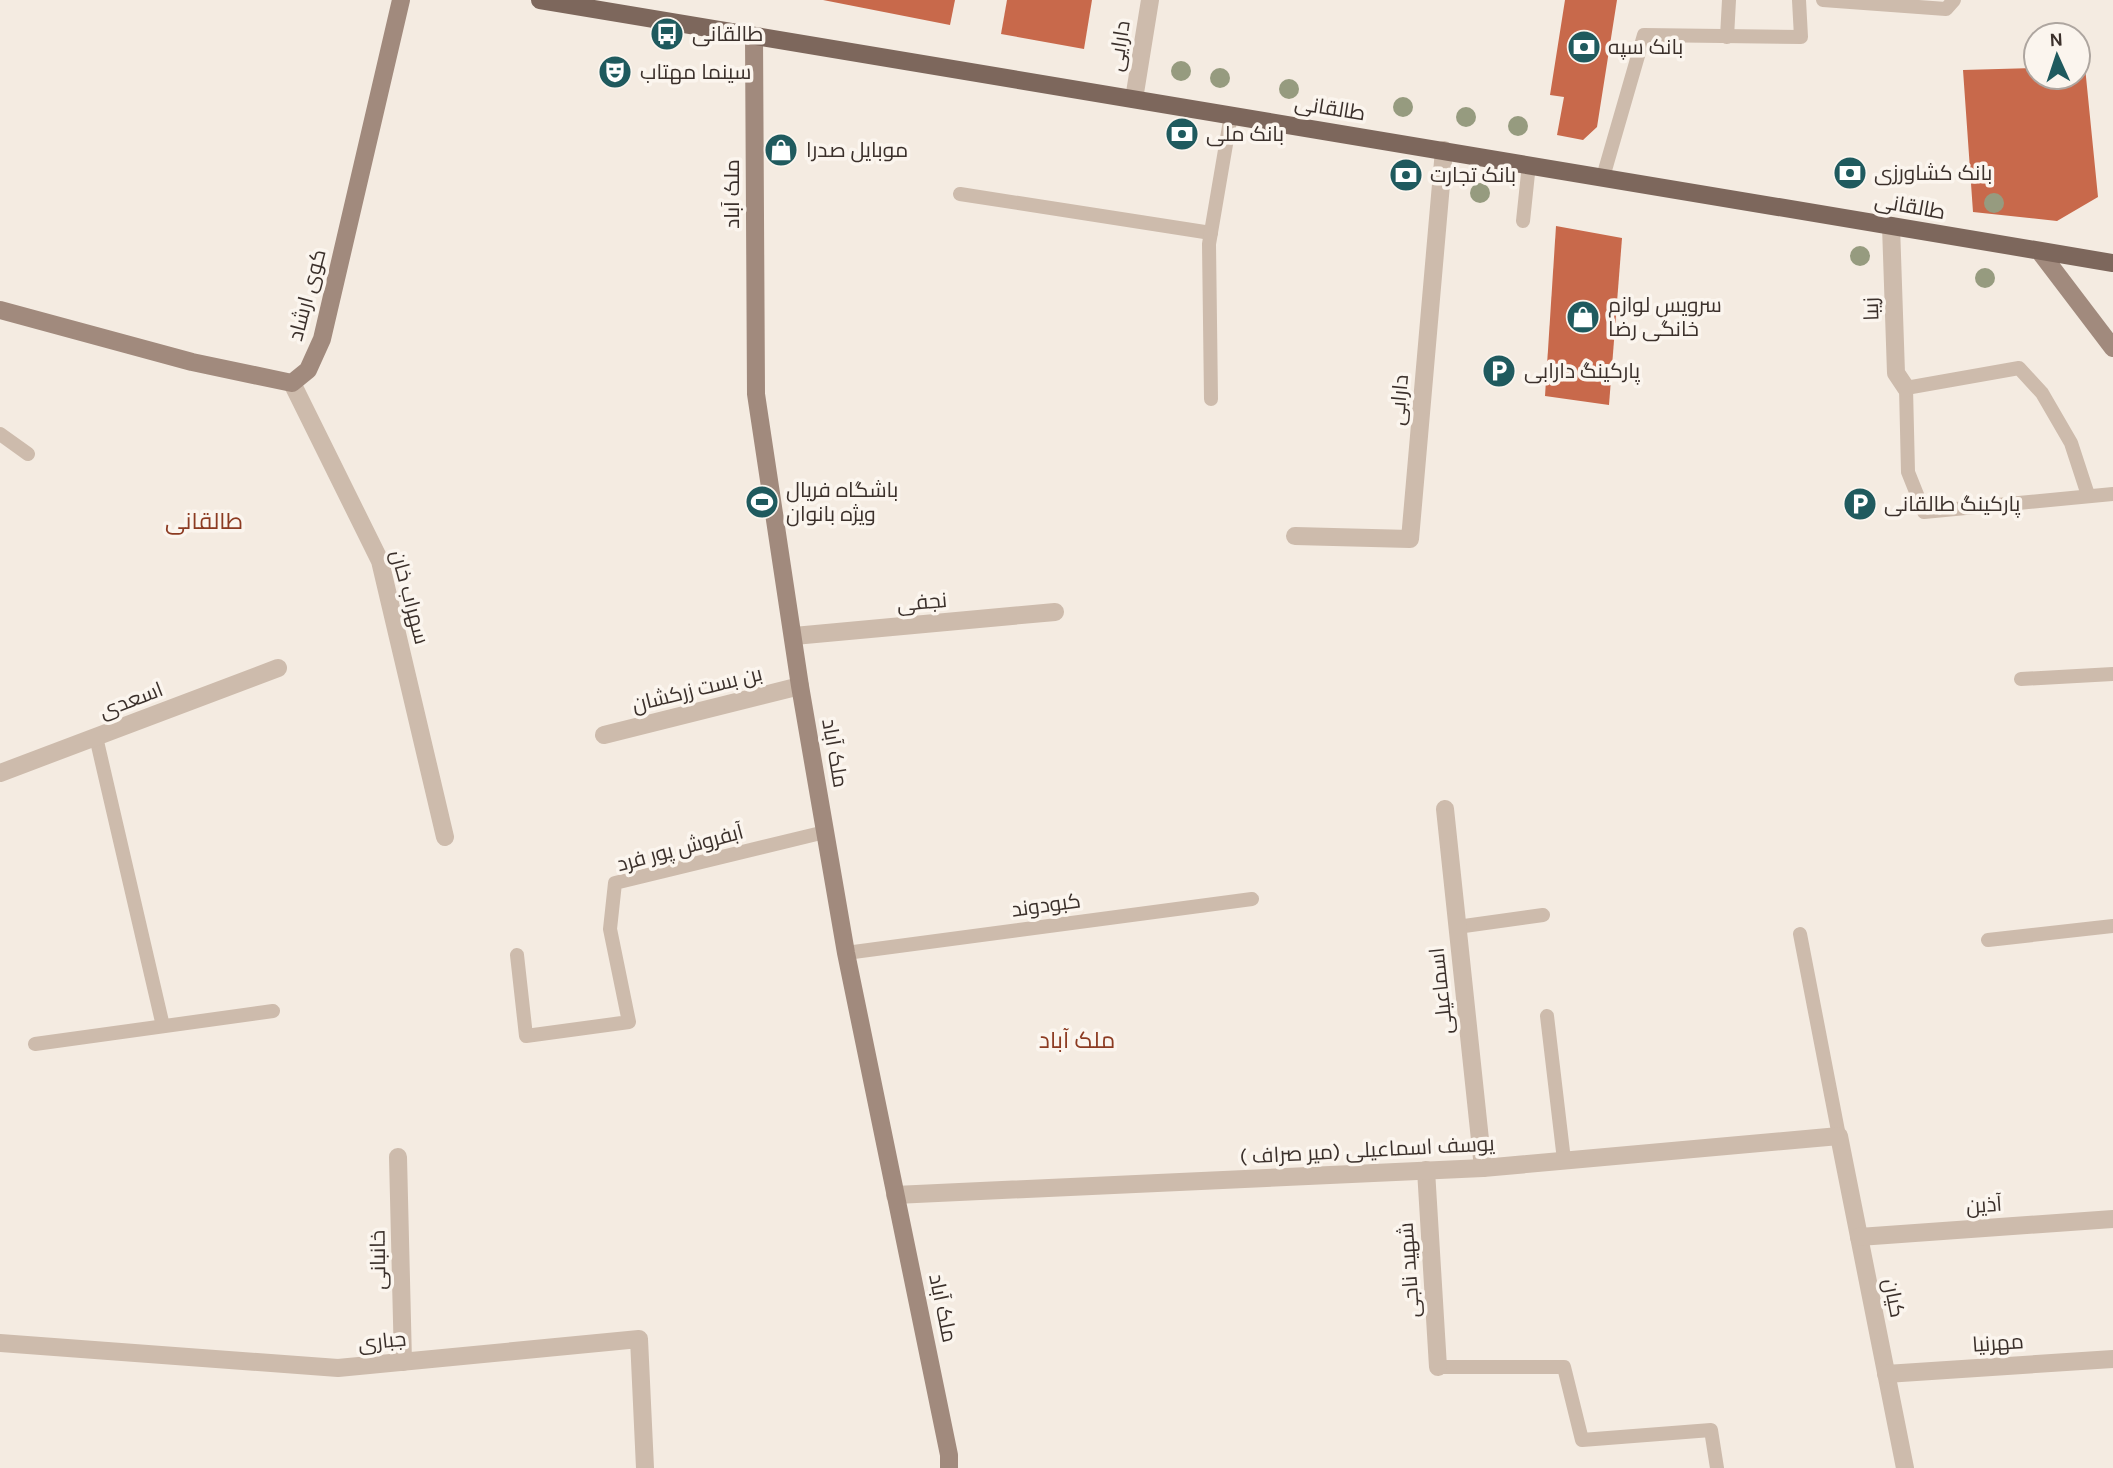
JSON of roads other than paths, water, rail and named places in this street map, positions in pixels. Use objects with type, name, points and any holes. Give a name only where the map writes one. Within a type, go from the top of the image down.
[{"type":"main road","name":"طالقانی","points":[[540,0],[580,4],[754,36],[2113,263]]},
{"type":"street","name":"کوی ارشاد","points":[[292,383],[308,370],[322,339],[401,0]]},
{"type":"street","name":"دارایی","points":[[1134,99],[1150,0]]},
{"type":"street","name":"ملک آباد","points":[[754,36],[756,394],[800,686],[846,953],[932,1363],[949,1468]]},
{"type":"street","name":"دارابی","points":[[1295,536],[1410,539],[1444,150]]},
{"type":"street","name":"زیبا","points":[[1891,226],[1896,373],[1906,388]]},
{"type":"street","points":[[2040,252],[2113,348]]},
{"type":"street","points":[[0,310],[192,362],[292,383]]},
{"type":"street","name":"سهراب خان","points":[[292,383],[380,561],[444,837]]},
{"type":"street","name":"نجفی","points":[[794,636],[1055,612]]},
{"type":"street","name":"اسعدی","points":[[0,773],[278,668]]},
{"type":"street","name":"بن بست زرکشان","points":[[604,735],[800,686]]},
{"type":"street","name":"اسماعیلی","points":[[1446,809],[1483,1167]]},
{"type":"street","name":"یوسف اسماعیلی (میر صراف )","points":[[895,1195],[1426,1171],[1839,1136]]},
{"type":"street","name":"کیان","points":[[1839,1136],[1905,1468]]},
{"type":"street","name":"خانبانی","points":[[398,1157],[403,1362]]},
{"type":"street","name":"شهید ناجی","points":[[1426,1171],[1438,1367]]},
{"type":"street","name":"آذین","points":[[1859,1237],[2113,1219]]},
{"type":"street","name":"جباری","points":[[0,1343],[338,1368],[639,1339],[645,1468]]},
{"type":"street","name":"مهرنیا","points":[[1886,1374],[2113,1359]]},
{"type":"lane","points":[[1727,37],[1729,0]]},
{"type":"lane","points":[[1603,177],[1644,35],[1801,37],[1799,0]]},
{"type":"lane","points":[[1823,0],[1947,9],[1954,0]]},
{"type":"lane","points":[[1211,400],[1211,233],[1231,115]]},
{"type":"lane","points":[[1523,221],[1528,164]]},
{"type":"lane","points":[[960,194],[1211,233]]},
{"type":"lane","points":[[2088,495],[2071,443],[2042,393],[2019,368],[1906,388],[1908,472],[1924,512],[2113,494]]},
{"type":"lane","points":[[0,434],[28,454]]},
{"type":"lane","points":[[2021,679],[2113,674]]},
{"type":"lane","points":[[96,737],[163,1026]]},
{"type":"lane","name":"آبفروش پور فرد","points":[[517,955],[526,1036],[629,1022],[610,929],[615,883],[825,832]]},
{"type":"lane","name":"کبودوند","points":[[846,953],[1252,899]]},
{"type":"lane","points":[[1457,927],[1543,915]]},
{"type":"lane","points":[[1988,940],[2113,926]]},
{"type":"lane","points":[[1800,934],[1839,1136]]},
{"type":"lane","points":[[35,1044],[273,1011]]},
{"type":"lane","points":[[1547,1016],[1564,1160]]},
{"type":"lane","points":[[1438,1367],[1564,1367],[1582,1440],[1711,1430],[1717,1468]]},
{"type":"place","name":"طالقانی","points":[[667,34]]},
{"type":"place","name":"بانک سپه","points":[[1584,47]]},
{"type":"place","name":"سینما مهتاب","points":[[615,72]]},
{"type":"place","name":"بانک ملی","points":[[1182,134]]},
{"type":"place","name":"موبایل صدرا","points":[[781,150]]},
{"type":"place","name":"بانک کشاورزی","points":[[1850,173]]},
{"type":"place","name":"بانک تجارت","points":[[1406,175]]},
{"type":"place","name":"سرویس لوازم خانگی رضا","points":[[1583,317]]},
{"type":"place","name":"پارکینگ دارابی","points":[[1499,371]]},
{"type":"place","name":"باشگاه فریال ویژه بانوان","points":[[762,502]]},
{"type":"place","name":"پارکینگ طالقانی","points":[[1860,504]]},
{"type":"district","name":"طالقانی","points":[[204,521]]},
{"type":"district","name":"ملک آباد","points":[[1077,1040]]}]
